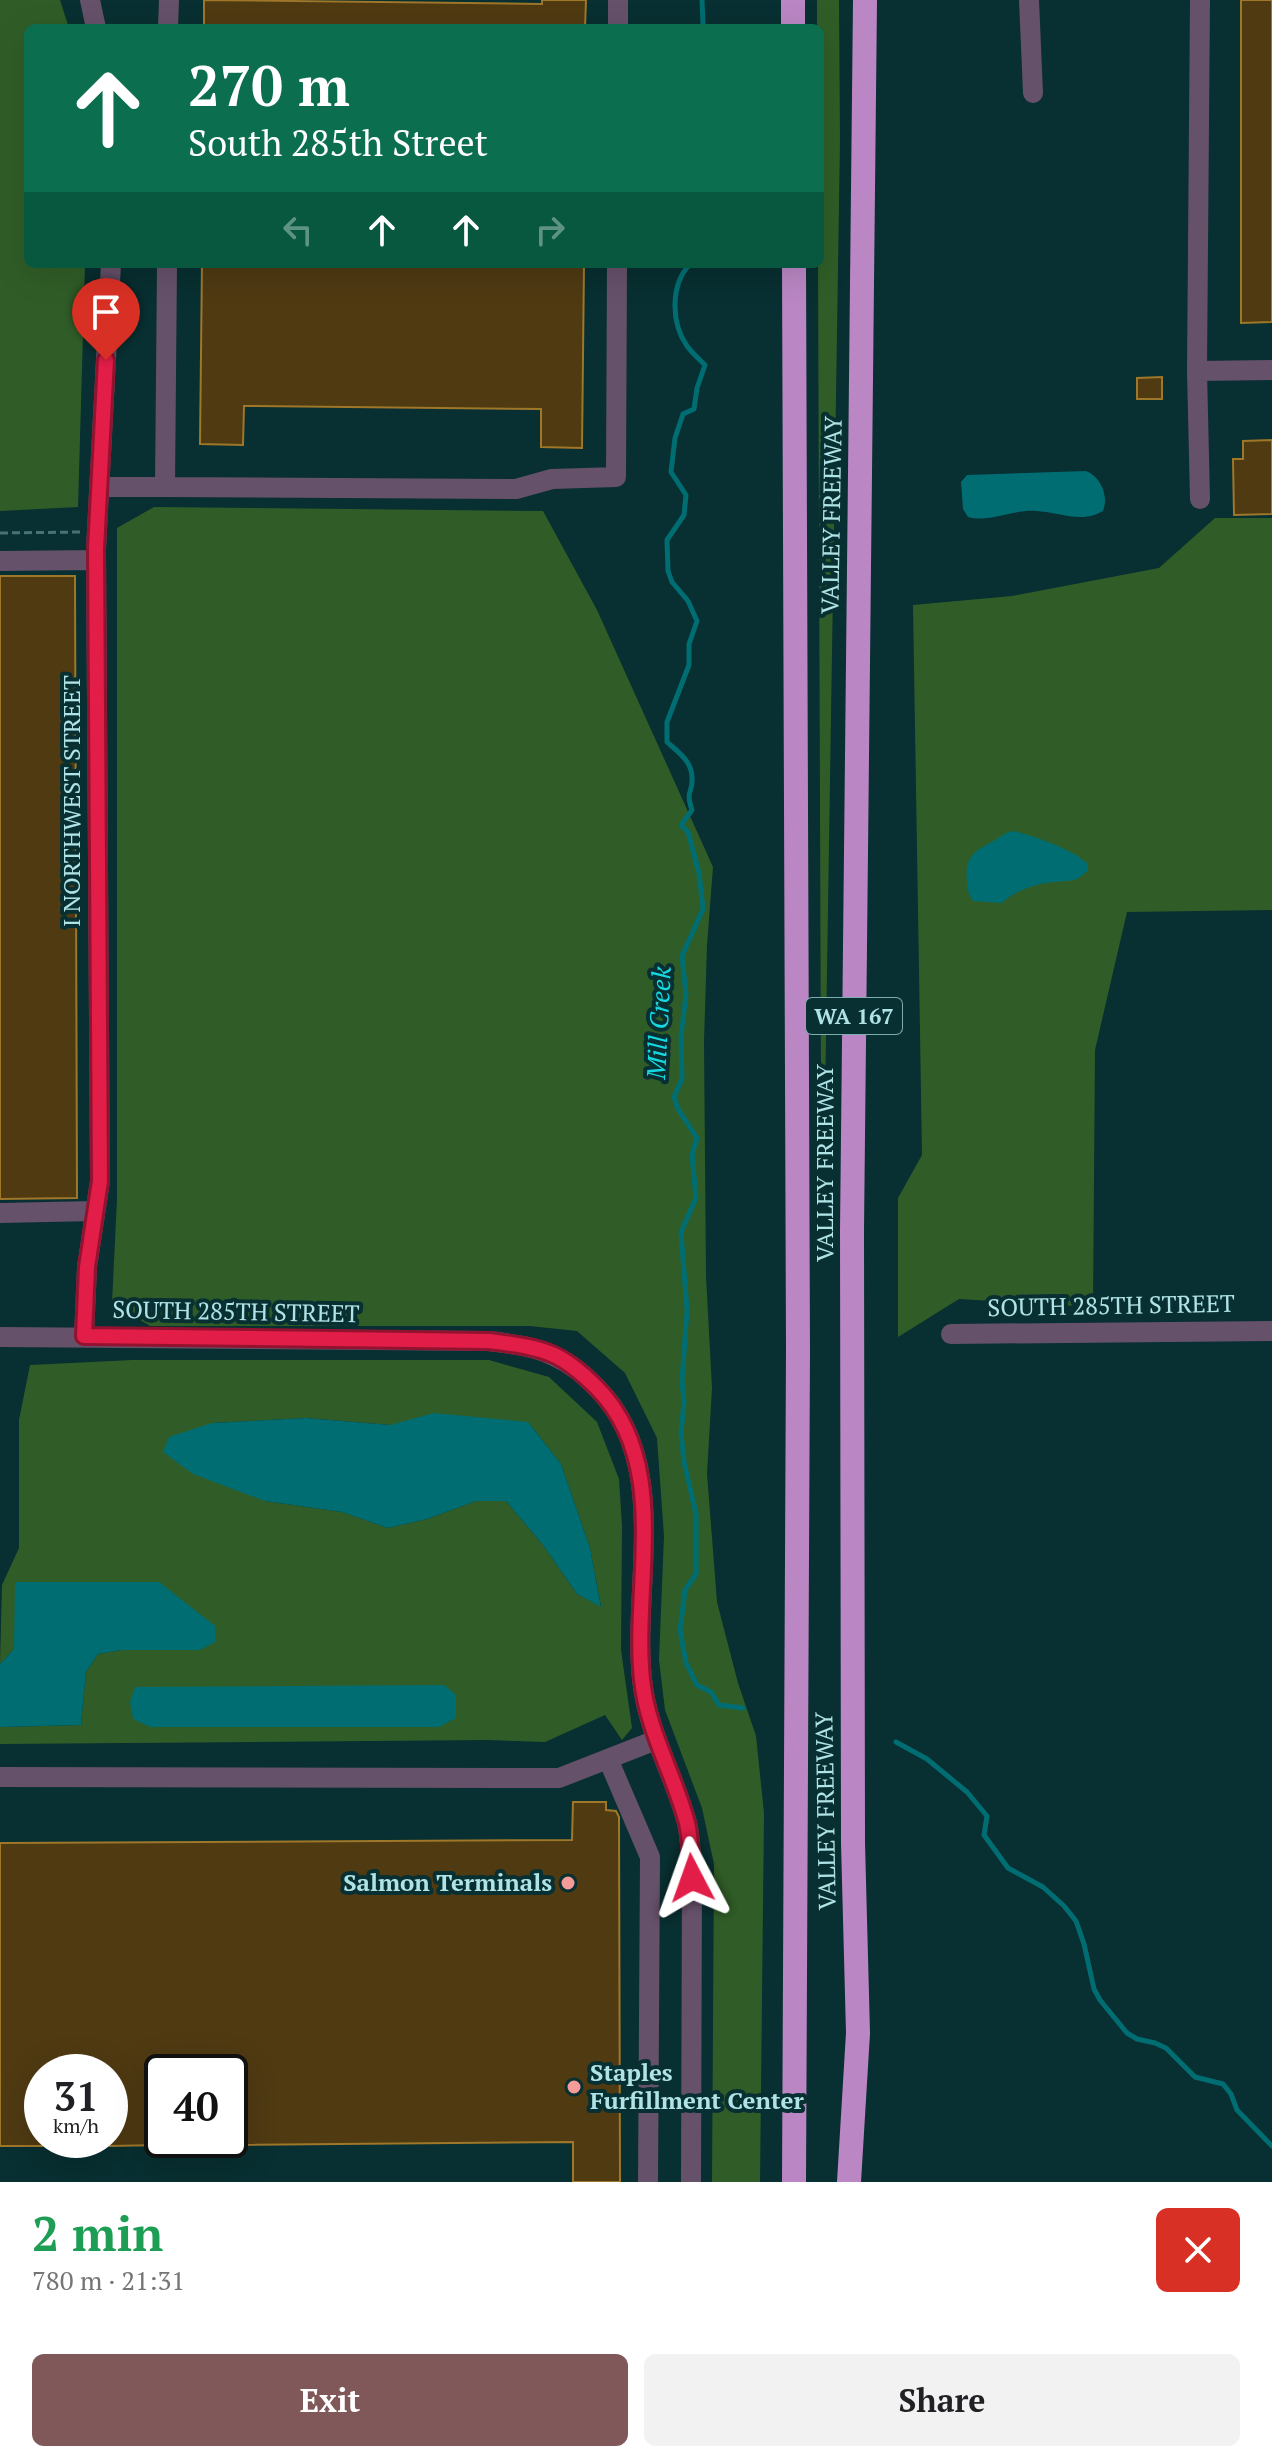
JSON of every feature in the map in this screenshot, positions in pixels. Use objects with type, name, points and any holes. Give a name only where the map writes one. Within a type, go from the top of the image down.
[{"type":"highway","points":[[793,0],[793,24]]},
{"type":"highway","name":"VALLEY FREEWAY","points":[[849,2182],[858,2033],[853,1843],[852,1230],[865,0]]},
{"type":"highway","name":"VALLEY FREEWAY","points":[[794,268],[798,1302],[794,2182]]},
{"type":"highway","points":[[858,2033],[864,2182]]},
{"type":"street","points":[[90,0],[95,24]]},
{"type":"street","points":[[168,24],[169,0]]},
{"type":"street","points":[[618,0],[618,24]]},
{"type":"street","points":[[1029,0],[1033,93]]},
{"type":"street","points":[[1200,0],[1197,371],[1200,499]]},
{"type":"street","name":"I NORTHWEST STREET","points":[[84,1336],[87,1267],[100,1181],[96,560],[111,268]]},
{"type":"street","points":[[165,487],[167,268]]},
{"type":"street","points":[[100,487],[516,489],[552,479],[616,477],[617,268]]},
{"type":"street","points":[[1197,371],[1272,370]]},
{"type":"street","points":[[0,561],[96,560]]},
{"type":"street","points":[[0,1213],[95,1211]]},
{"type":"street","name":"SOUTH 285TH STREET","points":[[951,1334],[1272,1331]]},
{"type":"street","name":"SOUTH 285TH STREET","points":[[0,1337],[489,1341],[552,1354],[578,1369],[618,1412],[630,1436],[638,1463],[643,1502],[642,1679],[647,1713],[690,1840],[691,2182]]},
{"type":"street","points":[[0,1777],[559,1778],[656,1740]]},
{"type":"street","points":[[608,1759],[650,1857],[648,2182]]},
{"type":"path","points":[[0,533],[97,532]]},
{"type":"green space","points":[[0,0],[60,0],[68,24],[24,24],[24,268],[85,268],[78,507],[0,511]]},
{"type":"green space","points":[[817,0],[839,0],[840,140],[825,1100],[821,1083],[818,268],[824,268],[824,24],[817,24]]},
{"type":"green space","points":[[154,507],[543,511],[597,610],[713,867],[704,1042],[706,1276],[712,1388],[707,1474],[717,1602],[738,1683],[756,1736],[764,1813],[760,2182],[712,2182],[714,1864],[702,1808],[665,1710],[659,1660],[664,1536],[657,1438],[625,1373],[577,1331],[530,1326],[150,1326],[112,1303],[117,1199],[117,528]]},
{"type":"green space","points":[[1215,518],[1272,518],[1272,910],[1127,912],[1095,1050],[1093,1307],[959,1299],[898,1337],[898,1198],[922,1155],[913,605],[1012,596],[1159,568]]},
{"type":"green space","points":[[132,1360],[489,1360],[549,1377],[597,1422],[619,1479],[622,1526],[621,1650],[632,1728],[622,1740],[605,1715],[545,1742],[0,1744],[0,1727],[81,1725],[86,1672],[98,1654],[214,1642],[14,1649],[0,1664],[2,1585],[19,1548],[19,1420],[30,1365]],"holes":[[[306,1418],[390,1425],[528,1422],[561,1464],[590,1548],[601,1606],[577,1594],[543,1545],[506,1501],[476,1501],[427,1519],[388,1528],[342,1512],[265,1501],[212,1423]]]},
{"type":"water","points":[[1086,471],[1100,482],[1104,493],[1103,511],[1095,515],[1078,517],[1027,511],[977,518],[968,517],[963,509],[961,482],[967,475]]},
{"type":"water","points":[[1014,831],[1073,853],[1088,864],[1088,870],[1073,880],[1026,888],[1002,903],[973,901],[967,883],[969,860],[983,847]]},
{"type":"water","points":[[434,1413],[528,1422],[561,1464],[590,1548],[601,1607],[577,1594],[543,1545],[506,1501],[476,1501],[427,1519],[388,1528],[342,1512],[265,1501],[193,1474],[163,1452],[169,1437],[212,1423],[306,1418],[390,1425]]},
{"type":"water","points":[[15,1582],[159,1582],[215,1626],[215,1642],[200,1650],[121,1650],[98,1654],[86,1672],[81,1725],[0,1727],[0,1664],[14,1649]]},
{"type":"water","points":[[444,1685],[456,1695],[456,1718],[439,1727],[150,1727],[133,1719],[130,1702],[135,1687]]},
{"type":"building","points":[[204,0],[542,4],[542,0],[586,0],[585,24],[204,24]]},
{"type":"building","points":[[1241,0],[1272,0],[1272,322],[1241,323]]},
{"type":"building","points":[[202,268],[584,268],[582,448],[541,447],[541,409],[244,406],[243,445],[200,444]]},
{"type":"building","points":[[1162,377],[1162,399],[1137,399],[1137,378]]},
{"type":"building","points":[[1272,440],[1272,514],[1234,515],[1233,459],[1243,459],[1243,441]]},
{"type":"building","points":[[0,576],[75,576],[77,1198],[0,1199]]},
{"type":"building","points":[[573,1802],[606,1802],[606,1810],[616,1811],[619,1817],[620,2182],[573,2182],[573,2142],[248,2145],[248,2054],[144,2054],[144,2145],[128,2146],[128,2054],[24,2054],[24,2146],[0,2146],[0,1843],[572,1840]]},
{"type":"waterway","name":"Mill Creek","points":[[702,0],[703,24]]},
{"type":"waterway","name":"Mill Creek","points":[[687,268],[676,293],[678,326],[687,346],[705,365],[694,409],[683,414],[675,438],[671,472],[686,495],[684,515],[667,540],[668,571],[672,582],[688,601],[697,621],[689,644],[689,665],[667,722],[667,742],[690,767],[692,783],[689,798],[692,810],[681,825],[688,832],[699,873],[703,909],[682,956],[686,995],[681,1036],[682,1079],[674,1097],[697,1138],[692,1155],[696,1198],[681,1232],[687,1310],[681,1433],[696,1514],[696,1574],[685,1590],[680,1630],[686,1663],[697,1685],[711,1692],[719,1705],[743,1708]]},
{"type":"waterway","name":"Mill Creek","points":[[896,1742],[927,1759],[967,1792],[987,1816],[984,1835],[1008,1868],[1043,1887],[1076,1921],[1094,1989],[1127,2033],[1166,2048],[1195,2077],[1223,2084],[1237,2110],[1272,2146]]},
{"type":"place","name":"Salmon Terminals","points":[[568,1883]]},
{"type":"place","name":"Staples Furfillment Center","points":[[574,2087]]},
{"type":"route","points":[[106,360],[96,549],[100,1181],[87,1267],[84,1336],[489,1341],[552,1354],[578,1369],[618,1412],[630,1436],[638,1463],[643,1502],[642,1679],[647,1713],[687,1824],[692,1878]]}]
